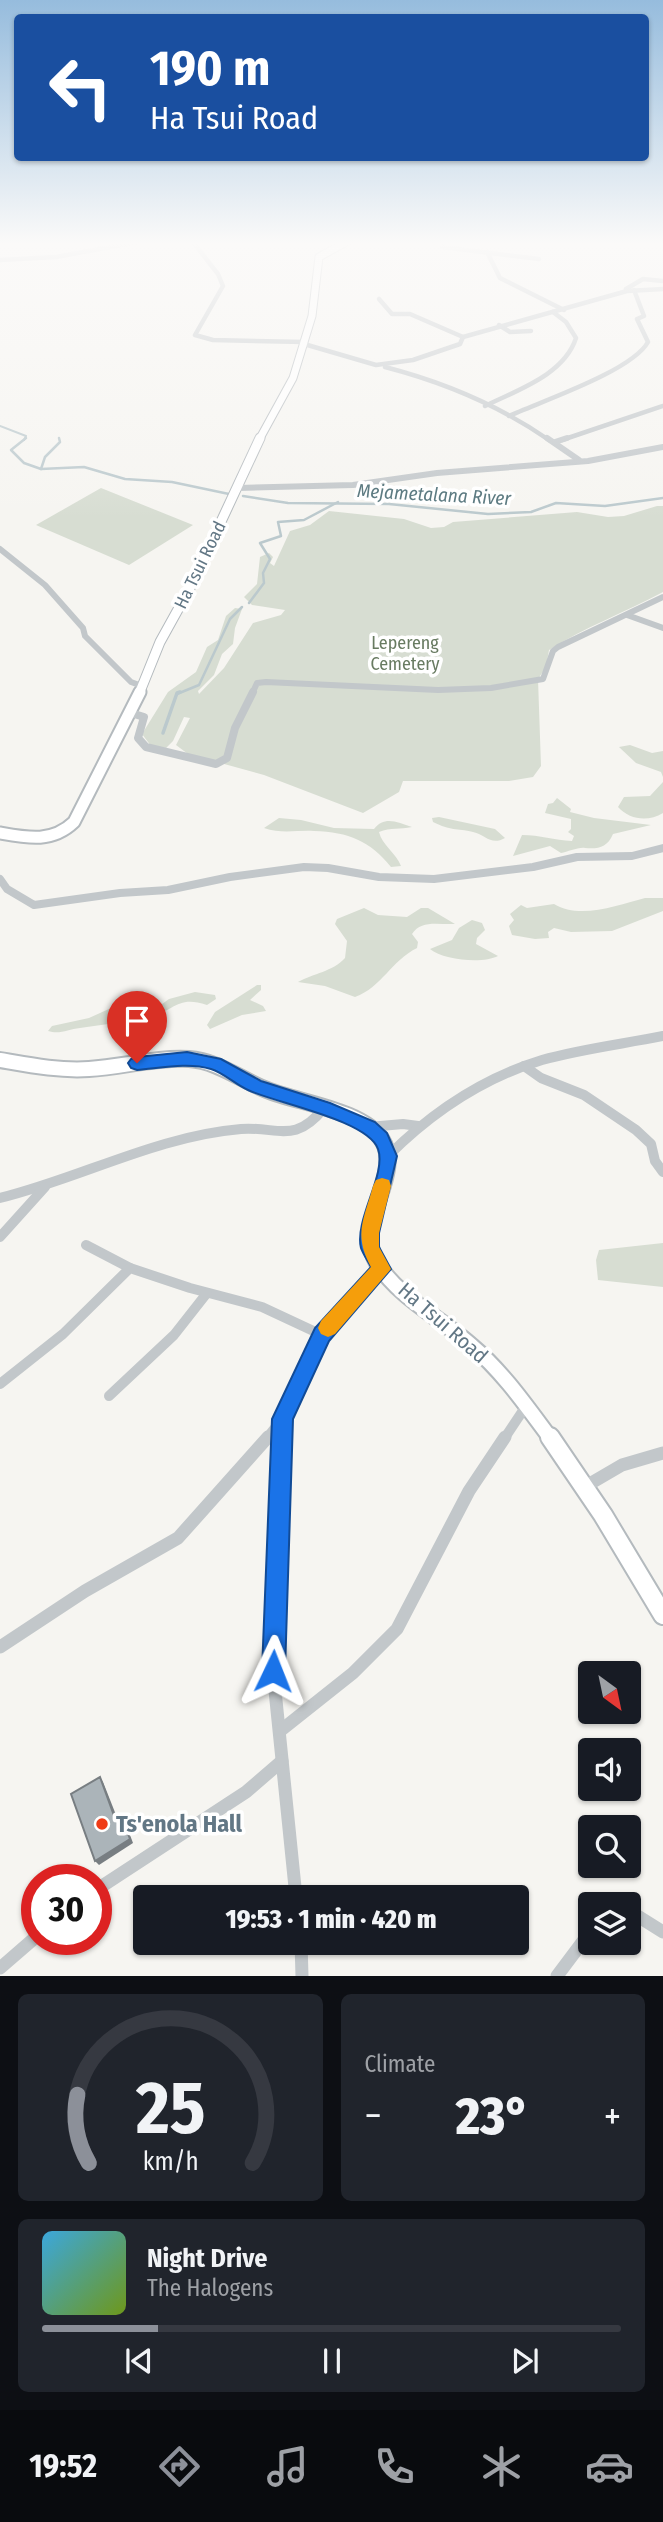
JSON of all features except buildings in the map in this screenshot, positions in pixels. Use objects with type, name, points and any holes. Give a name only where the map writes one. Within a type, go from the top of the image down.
[{"type":"street","name":"Ha Tsui Road","points":[[0,833],[40,839],[67,831],[74,822],[131,713],[160,642],[191,586],[258,442],[285,398],[307,333]]},
{"type":"street","points":[[454,333],[463,337],[475,333]]},
{"type":"street","points":[[485,406],[543,375],[563,361],[576,338],[573,333]]},
{"type":"street","points":[[509,416],[625,365],[642,354],[648,342],[644,333]]},
{"type":"street","points":[[187,336],[195,335],[213,340],[304,343],[365,363],[423,377],[464,393],[531,427],[581,461]]},
{"type":"street","points":[[383,366],[460,344],[463,337]]},
{"type":"street","points":[[555,442],[663,407]]},
{"type":"street","points":[[238,488],[353,485],[437,473],[581,461],[663,447]]},
{"type":"street","points":[[0,549],[45,585],[83,628],[85,636],[131,682],[142,686]]},
{"type":"street","points":[[131,713],[144,717],[138,738],[146,747],[216,764],[227,758],[235,728],[257,683],[271,681],[332,687],[463,690],[543,679],[553,651],[558,647],[663,597]]},
{"type":"street","points":[[627,615],[663,628]]},
{"type":"street","points":[[0,878],[6,889],[34,905],[120,893],[167,890],[230,877],[304,867],[328,868],[379,877],[434,879],[533,867],[587,856],[644,854],[663,848]]},
{"type":"street","points":[[0,1060],[64,1069],[97,1069],[177,1059],[205,1060],[270,1092],[324,1108],[369,1127],[381,1138],[388,1156],[418,1126],[481,1086],[524,1066],[663,1036]]},
{"type":"street","points":[[524,1066],[541,1078],[583,1095],[636,1130],[650,1144],[655,1161],[663,1172]]},
{"type":"street","points":[[0,1198],[45,1187],[147,1148],[243,1129],[276,1133],[295,1130],[315,1119],[324,1108]]},
{"type":"street","points":[[369,1127],[403,1124],[418,1126]]},
{"type":"street","name":"Ha Tsui Road","points":[[388,1156],[370,1233],[370,1247],[381,1269],[483,1357],[526,1406],[586,1486],[663,1615]]},
{"type":"street","points":[[0,1237],[45,1187]]},
{"type":"street","points":[[86,1245],[130,1268],[207,1293],[262,1307],[322,1335]]},
{"type":"street","points":[[0,1384],[63,1335],[130,1268]]},
{"type":"street","points":[[0,1647],[85,1591],[178,1538],[282,1419],[322,1335],[381,1269]]},
{"type":"street","points":[[109,1396],[153,1358],[194,1312],[207,1293]]},
{"type":"street","points":[[280,1731],[353,1673],[397,1629],[469,1491],[526,1406]]},
{"type":"street","points":[[282,1419],[273,1671],[295,1885]]},
{"type":"street","points":[[586,1486],[622,1465],[663,1453]]},
{"type":"street","points":[[112,1880],[246,1792],[282,1761]]},
{"type":"street","points":[[641,1919],[663,1933]]},
{"type":"street","points":[[557,1976],[578,1948]]},
{"type":"street","points":[[0,1968],[21,1950]]},
{"type":"street","points":[[301,1955],[302,1976]]},
{"type":"green space","points":[[101,488],[193,525],[129,565],[36,525]]},
{"type":"green space","name":"Lepereng Cemetery","points":[[663,506],[663,592],[549,650],[546,667],[538,679],[541,766],[533,777],[509,781],[403,781],[399,792],[363,813],[264,775],[188,754],[176,745],[190,718],[184,717],[173,741],[166,748],[151,746],[142,734],[168,692],[196,672],[207,647],[218,640],[226,616],[235,608],[242,609],[233,644],[222,654],[214,675],[198,691],[199,694],[224,668],[253,623],[281,615],[285,610],[252,605],[244,597],[257,584],[260,557],[269,553],[273,557],[270,563],[274,566],[290,531],[310,525],[329,511],[404,519],[431,528],[444,527],[453,522],[577,512],[608,517],[624,516]]},
{"type":"green space","points":[[630,745],[652,753],[663,751],[663,777],[661,772],[636,763],[619,747]]},
{"type":"green space","points":[[663,782],[663,813],[651,818],[639,818],[628,815],[618,807],[624,797],[650,796]]},
{"type":"green space","points":[[557,798],[571,809],[570,812],[594,818],[651,825],[613,834],[605,845],[598,848],[579,848],[561,853],[550,846],[513,856],[522,835],[572,841],[574,836],[568,832],[571,829],[571,819],[545,813],[548,804]]},
{"type":"green space","points":[[439,817],[495,829],[505,838],[496,841],[433,822],[432,818]]},
{"type":"green space","points":[[279,818],[334,828],[374,829],[387,821],[412,827],[379,832],[401,866],[391,867],[367,844],[348,836],[264,828]]},
{"type":"green space","points":[[645,898],[663,898],[663,911],[612,931],[571,932],[554,928],[548,932],[549,938],[535,939],[512,935],[509,926],[514,920],[510,914],[521,905],[527,908],[554,904],[564,909],[587,911]]},
{"type":"green space","points":[[364,908],[378,915],[407,917],[421,908],[428,908],[455,924],[420,926],[412,934],[418,942],[417,948],[408,953],[372,987],[355,997],[325,986],[298,982],[329,969],[345,958],[347,941],[335,924],[337,919]]},
{"type":"green space","points":[[472,920],[482,923],[485,930],[477,938],[476,944],[498,956],[483,960],[463,960],[444,956],[430,949],[452,940],[459,928]]},
{"type":"green space","points":[[261,985],[261,990],[250,1000],[263,1006],[266,1011],[242,1015],[210,1029],[207,1025],[215,1012]]},
{"type":"green space","points":[[195,992],[215,995],[216,999],[207,1005],[197,1002],[183,1003],[133,1021],[60,1032],[48,1031],[52,1026],[89,1018],[111,1008],[158,1007],[169,999]]},
{"type":"green space","points":[[663,1243],[663,1287],[598,1280],[596,1260],[599,1250]]},
{"type":"waterway","name":"Mejametalana River","points":[[0,426],[26,436],[24,439]]},
{"type":"waterway","points":[[41,469],[45,457],[60,442],[59,438]]},
{"type":"waterway","name":"Mejametalana River","points":[[24,439],[11,450],[24,463],[41,469]]},
{"type":"waterway","name":"Mejametalana River","points":[[41,469],[84,467],[125,479],[172,482],[229,494]]},
{"type":"waterway","name":"Mejametalana River","points":[[243,496],[288,503],[335,503]]},
{"type":"waterway","name":"Mejametalana River","points":[[335,503],[389,504],[488,514],[531,512],[556,503],[605,506],[663,498]]},
{"type":"waterway","points":[[249,603],[264,583],[263,573],[270,559],[260,543],[281,536],[278,522],[304,520],[335,503]]},
{"type":"waterway","points":[[177,694],[199,685],[230,619],[242,607]]},
{"type":"waterway","points":[[163,733],[177,693],[180,692]]},
{"type":"slow traffic","points":[[328,1328],[381,1269],[370,1247],[370,1233],[382,1186]]},
{"type":"place","name":"Ts'enola Hall","points":[[102,1824]]},
{"type":"route","points":[[137,1063],[187,1059],[215,1063],[255,1086],[324,1108],[369,1127],[386,1147],[386,1170],[370,1233],[370,1247],[381,1269],[322,1335],[282,1419],[273,1671]]}]
